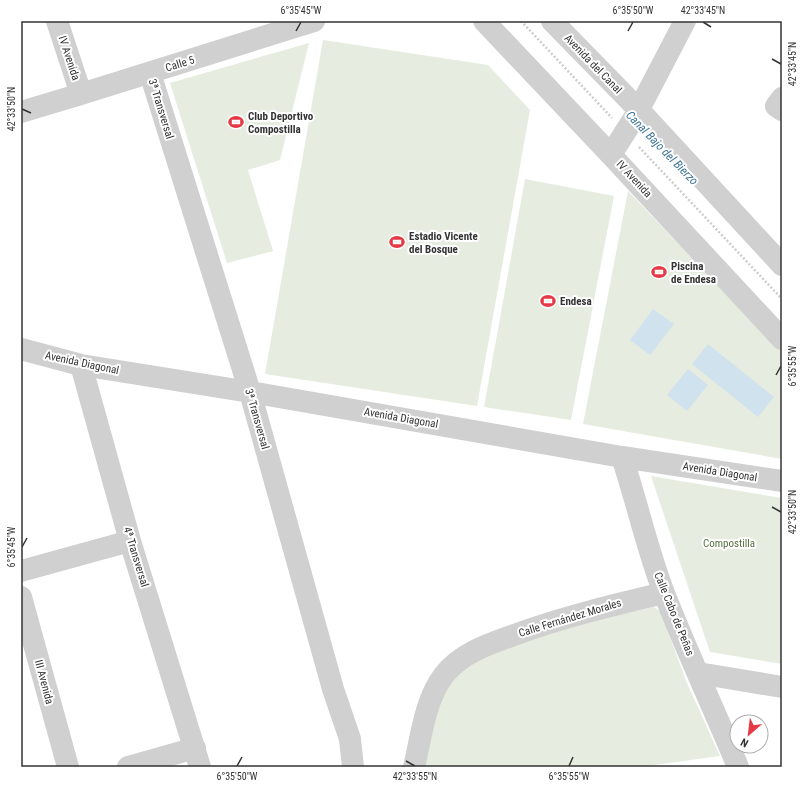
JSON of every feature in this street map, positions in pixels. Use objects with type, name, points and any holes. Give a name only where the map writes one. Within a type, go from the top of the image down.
[{"type":"street","name":"IV Avenida","points":[[57,21],[82,94]]},
{"type":"street","name":"Calle 5","points":[[21,112],[314,21]]},
{"type":"street","name":"IV Avenida","points":[[484,21],[621,147],[782,339]]},
{"type":"street","name":"Avenida del Canal","points":[[552,21],[782,265]]},
{"type":"street","points":[[621,147],[637,112],[685,21]]},
{"type":"street","name":"3ª Transversal","points":[[150,73],[250,392],[331,681],[350,739],[353,767]]},
{"type":"street","points":[[782,98],[776,106],[782,110]]},
{"type":"street","name":"Avenida Diagonal","points":[[21,349],[81,365],[250,392],[622,456],[782,481]]},
{"type":"street","name":"4ª Transversal","points":[[81,365],[130,541],[198,758],[128,767]]},
{"type":"street","name":"Calle Cabo de Peñas","points":[[622,456],[636,500],[642,526],[664,593],[738,767]]},
{"type":"street","points":[[21,571],[130,541]]},
{"type":"street","name":"Calle Fernández Morales","points":[[414,767],[430,701],[443,676],[454,664],[472,652],[492,643],[549,622],[664,593]]},
{"type":"street","name":"III Avenida","points":[[21,597],[68,767]]},
{"type":"street","points":[[698,673],[782,687]]},
{"type":"path","points":[[521,21],[613,120]]},
{"type":"path","points":[[621,147],[782,299]]},
{"type":"green space","name":"Estadio Vicente del Bosque","points":[[323,40],[488,65],[530,110],[477,406],[265,374]]},
{"type":"green space","name":"Club Deportivo Compostilla","points":[[309,43],[280,160],[248,170],[273,251],[227,263],[170,83]]},
{"type":"green space","name":"Endesa","points":[[525,179],[614,196],[571,420],[484,407]]},
{"type":"green space","name":"Piscina de Endesa","points":[[628,191],[782,352],[782,459],[583,424]]},
{"type":"green space","name":"Compostilla","points":[[651,476],[782,498],[782,664],[710,652]]},
{"type":"green space","points":[[654,607],[661,612],[686,681],[720,756],[640,767],[422,767],[438,702],[452,681],[470,664],[513,645],[598,619]]},
{"type":"water","points":[[653,309],[674,324],[650,355],[630,340]]},
{"type":"water","points":[[708,344],[774,397],[758,417],[692,364]]},
{"type":"water","points":[[688,369],[708,385],[687,411],[667,395]]},
{"type":"place","name":"Club Deportivo Compostilla","points":[[236,122]]},
{"type":"place","name":"Estadio Vicente del Bosque","points":[[397,242]]},
{"type":"place","name":"Piscina de Endesa","points":[[659,272]]},
{"type":"place","name":"Endesa","points":[[548,301]]},
{"type":"water label","name":"Canal Bajo del Bierzo","points":[[662,148]]}]
